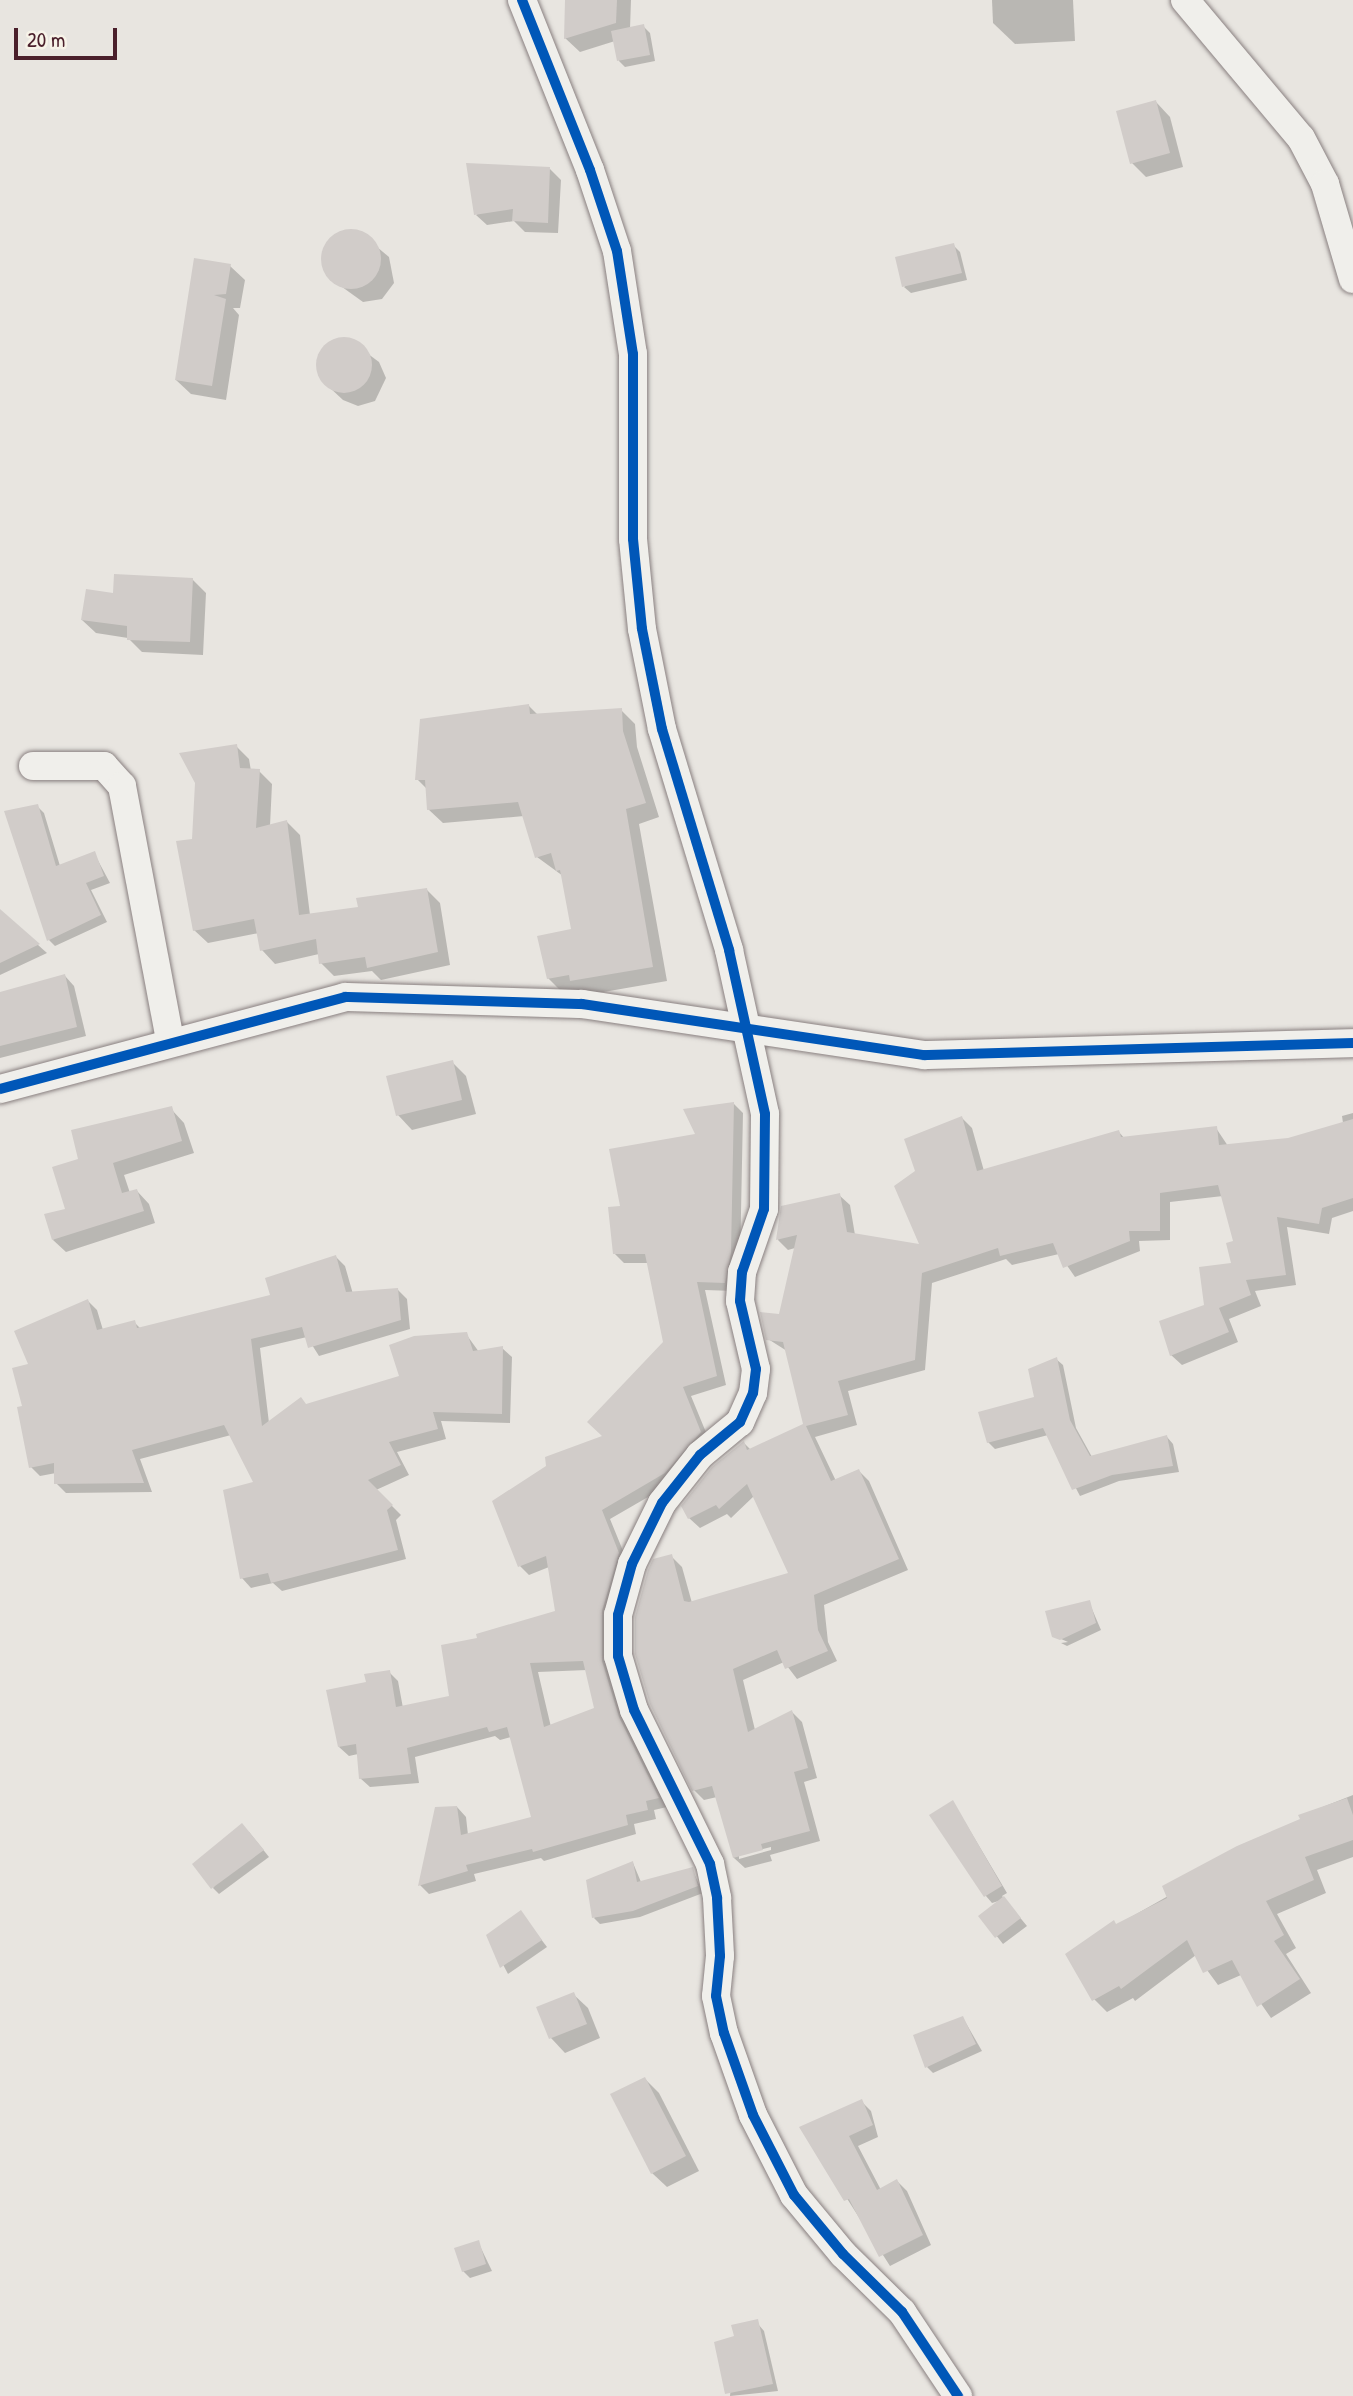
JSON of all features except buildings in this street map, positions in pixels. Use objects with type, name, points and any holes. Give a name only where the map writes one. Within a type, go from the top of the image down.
[{"type":"street","points":[[522,0],[590,170],[617,251],[633,354],[634,539],[642,629],[662,729],[729,950],[765,1114],[764,1209],[742,1272],[740,1301],[756,1369],[753,1393],[740,1422],[700,1455],[662,1503],[632,1564],[618,1615],[618,1656],[634,1710],[710,1864],[720,1955],[716,1996],[724,2033],[753,2115],[794,2195],[843,2254],[901,2312],[958,2396]]},
{"type":"street","points":[[1185,0],[1301,138],[1325,184],[1353,279]]},
{"type":"street","points":[[33,766],[104,766],[122,786],[170,1041]]},
{"type":"street","points":[[0,1089],[345,996],[582,1004],[746,1031],[923,1055],[1353,1043]]},
{"type":"cycle path","points":[[522,0],[590,170],[617,251],[633,354],[633,539],[642,629],[662,729],[729,950],[765,1114],[764,1209],[742,1272],[740,1301],[756,1369],[753,1393],[740,1422],[700,1455],[662,1503],[632,1564],[618,1615],[618,1656],[634,1710],[710,1864],[717,1898],[720,1956],[716,1996],[724,2033],[753,2115],[794,2195],[843,2254],[902,2312],[958,2396]]},
{"type":"cycle path","points":[[0,1089],[345,997],[582,1004],[924,1055],[1353,1043]]}]
